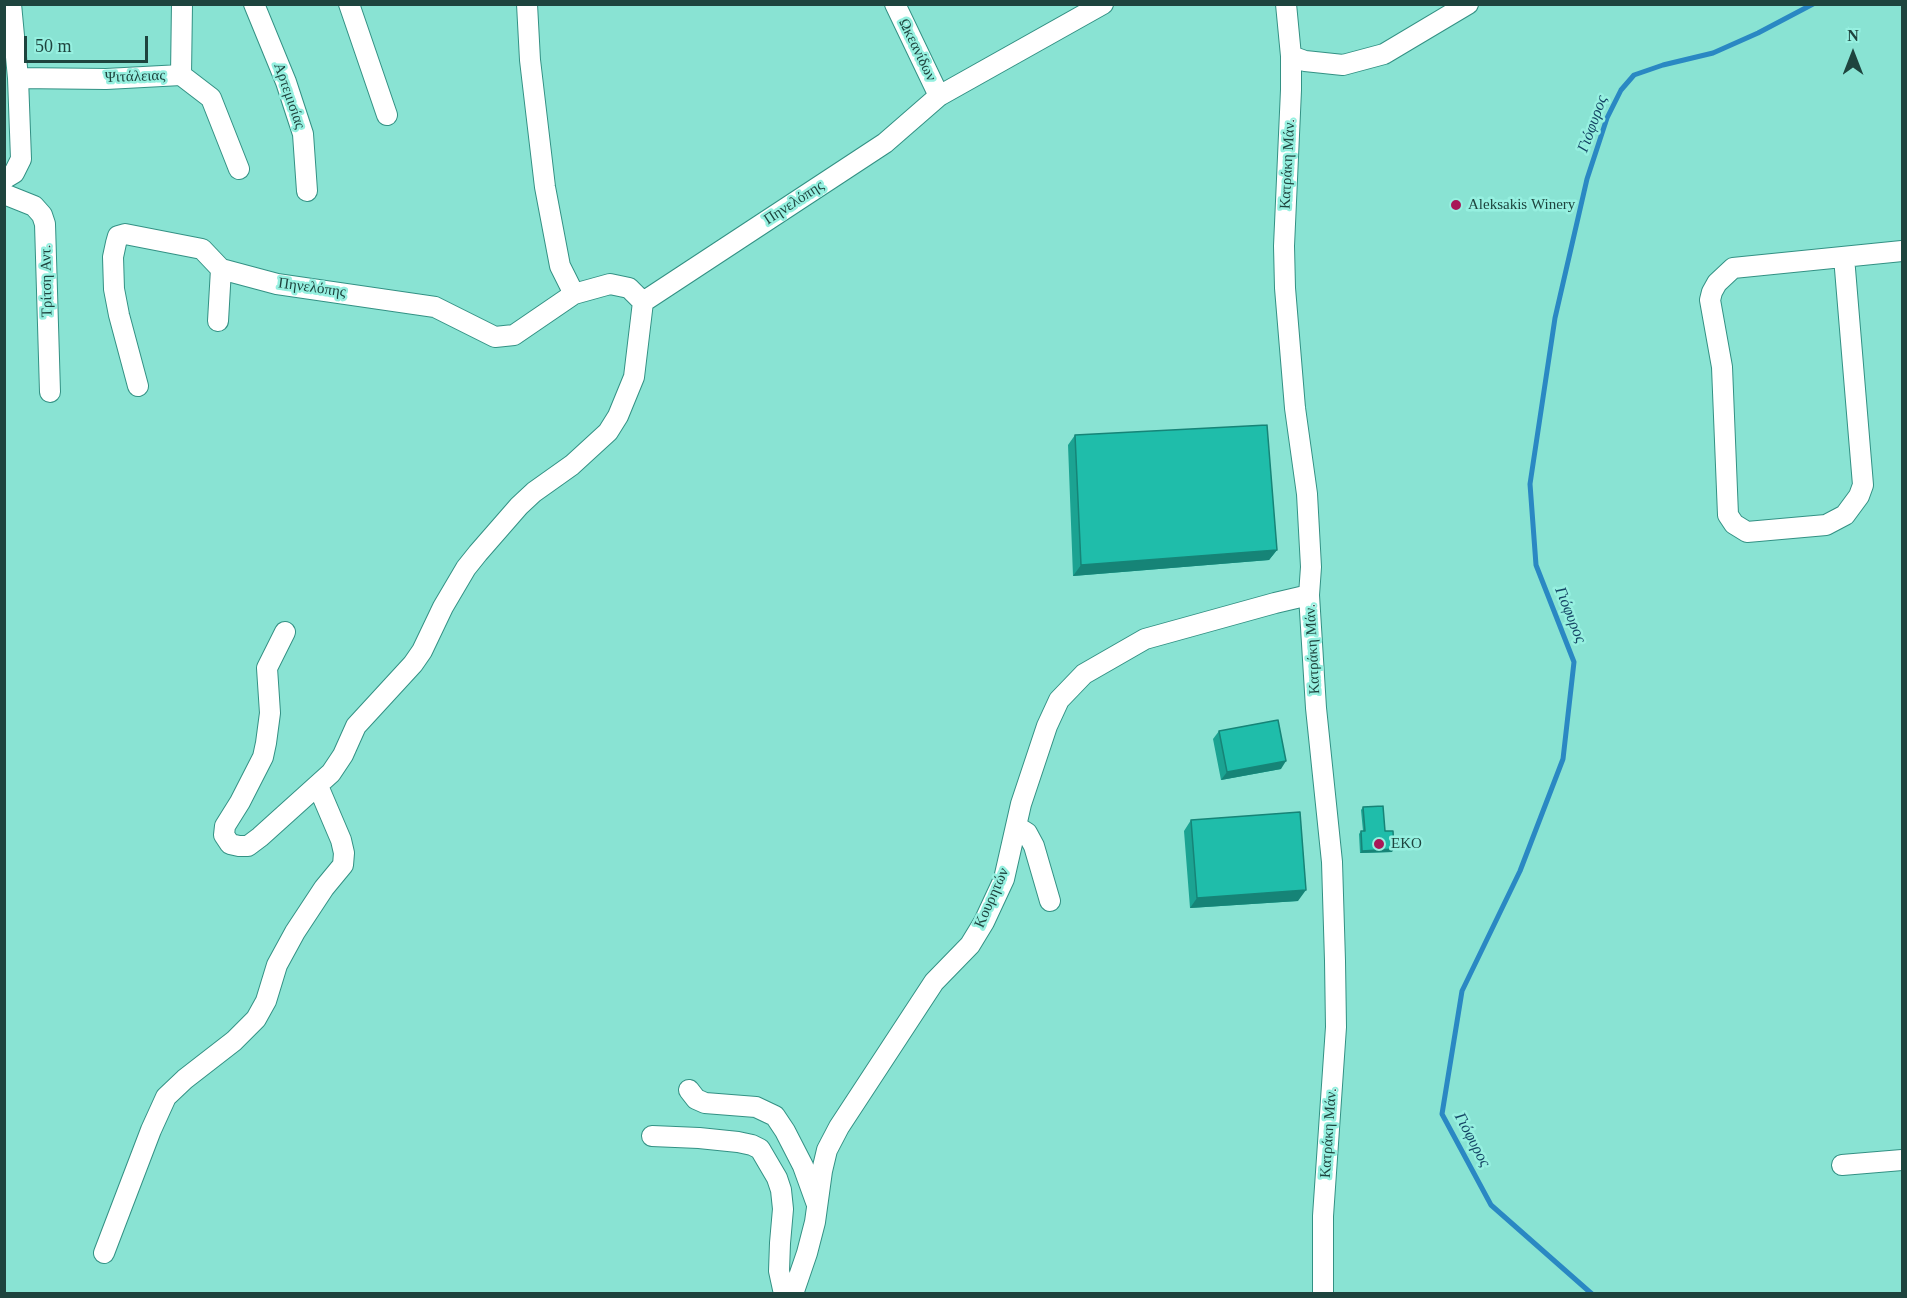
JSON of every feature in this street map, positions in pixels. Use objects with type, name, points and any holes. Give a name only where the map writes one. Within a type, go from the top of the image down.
[{"type":"street","points":[[4,179],[14,173],[21,159],[18,78],[11,4]]},
{"type":"street","name":"Ψιτάλειας","points":[[18,78],[106,79],[181,75],[182,4]]},
{"type":"street","name":"Αρτεμισίας","points":[[254,4],[286,82],[303,134],[308,191]]},
{"type":"street","points":[[349,4],[387,115]]},
{"type":"street","points":[[527,4],[530,60],[545,187],[560,266],[574,294]]},
{"type":"street","name":"Ωκεανίδων","points":[[896,4],[939,96]]},
{"type":"street","name":"Πηνελόπης","points":[[138,386],[118,315],[114,289],[113,257],[118,236],[134,234],[202,249],[221,269],[277,284],[435,307],[495,337],[514,335],[574,294],[610,284],[629,288],[643,302],[885,143],[939,96],[1103,4]]},
{"type":"street","name":"Κατράκη Μάν.","points":[[1286,4],[1291,56],[1291,90],[1284,246],[1285,288],[1295,408],[1307,494],[1316,708],[1332,862],[1335,961],[1336,1027],[1323,1216],[1323,1293]]},
{"type":"street","points":[[1291,56],[1305,61],[1343,64],[1384,54],[1468,4]]},
{"type":"street","points":[[181,75],[211,98],[239,169]]},
{"type":"street","name":"Τρίτση Αντ.","points":[[4,194],[34,206],[42,215],[45,224],[50,392]]},
{"type":"street","points":[[1844,257],[1863,485],[1859,496],[1845,515],[1826,525],[1747,532],[1734,524],[1728,515],[1722,368],[1710,300],[1712,292],[1717,283],[1733,268],[1902,251]]},
{"type":"street","points":[[218,321],[221,269]]},
{"type":"street","points":[[285,632],[267,668],[270,714],[263,757],[240,802],[225,825],[224,835],[230,844],[248,846],[332,773],[356,726],[413,664],[422,651],[443,607],[466,568],[478,553],[534,492],[572,465],[608,432],[618,416],[634,376],[643,302]]},
{"type":"street","name":"Κουρητών","points":[[793,1293],[807,1253],[818,1208],[827,1150],[934,982],[974,939],[1004,879],[1021,804],[1050,716],[1064,694],[1084,674],[1145,639],[1310,595]]},
{"type":"street","points":[[104,1253],[166,1097],[185,1079],[234,1041],[256,1019],[266,1001],[277,966],[295,932],[324,888],[343,865],[344,854],[340,840],[318,786]]},
{"type":"street","points":[[1016,826],[1027,833],[1034,846],[1050,901]]},
{"type":"street","points":[[689,1090],[696,1099],[705,1103],[756,1107],[775,1116],[803,1166],[818,1208]]},
{"type":"street","points":[[652,1136],[738,1142],[760,1149],[777,1179],[783,1200],[779,1271],[784,1293]]},
{"type":"street","points":[[1842,1165],[1902,1160]]},
{"type":"building","points":[[1267,425],[1277,550],[1081,565],[1075,435]]},
{"type":"building","points":[[1278,720],[1286,761],[1227,772],[1219,731]]},
{"type":"building","points":[[1383,806],[1385,831],[1393,831],[1394,849],[1362,851],[1361,831],[1365,831],[1363,807]]},
{"type":"building","points":[[1300,812],[1306,890],[1197,898],[1191,820]]},
{"type":"waterway","name":"Γιόφυρος","points":[[1592,1294],[1491,1205],[1442,1114],[1462,991],[1520,871],[1563,759],[1574,662],[1536,565],[1530,484],[1555,318],[1587,179],[1607,118],[1621,90],[1634,75],[1663,65],[1713,53],[1758,33],[1813,4]]},
{"type":"place","name":"Aleksakis Winery","points":[[1456,205]]},
{"type":"place","name":"EKO","points":[[1379,844]]}]
